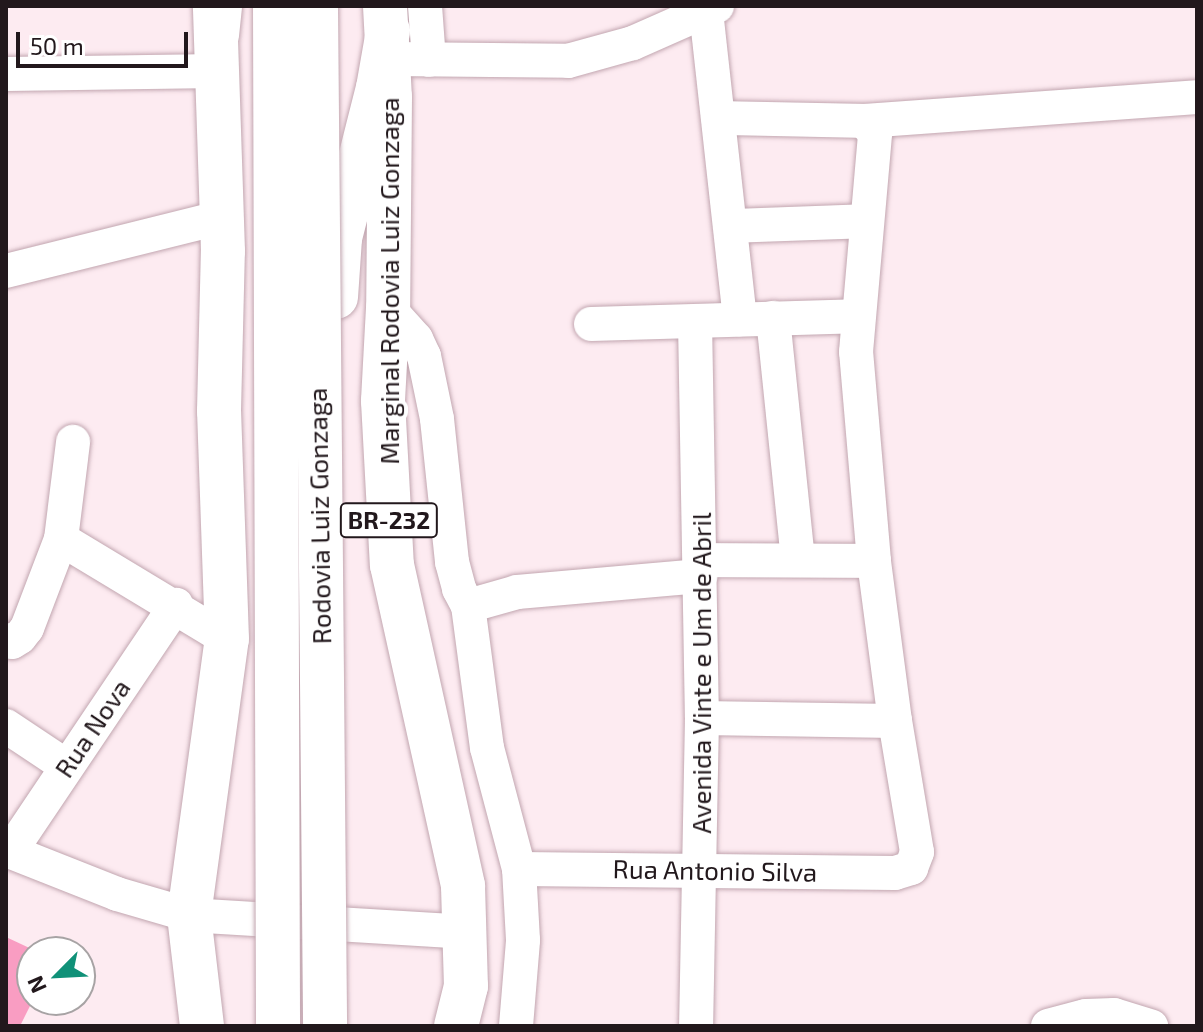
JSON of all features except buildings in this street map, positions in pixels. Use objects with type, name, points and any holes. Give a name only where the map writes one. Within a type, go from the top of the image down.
[{"type":"main road","name":"Rodovia Luiz Gonzaga","points":[[275,6],[278,1026]]},
{"type":"main road","name":"Rodovia Luiz Gonzaga","points":[[316,6],[325,1026]]},
{"type":"main road","points":[[202,1026],[189,915],[227,639],[219,411],[222,217],[218,30]]},
{"type":"main road","points":[[320,522],[332,403],[340,238],[378,88],[398,39]]},
{"type":"main road","name":"Marginal Rodovia Luiz Gonzaga","points":[[398,39],[383,401],[392,565],[455,843],[467,932],[466,986],[456,1026]]},
{"type":"street","points":[[398,39],[425,6]]},
{"type":"street","points":[[398,39],[568,61],[633,43],[712,8],[731,226],[757,319],[798,559]]},
{"type":"street","points":[[6,74],[218,30]]},
{"type":"street","points":[[720,118],[864,121],[1197,97]]},
{"type":"street","points":[[702,718],[895,721],[874,561],[856,352],[856,316],[875,133],[864,121]]},
{"type":"street","points":[[6,271],[222,217]]},
{"type":"street","points":[[731,226],[867,221]]},
{"type":"street","points":[[388,308],[416,339],[424,356],[437,419],[452,562],[471,618],[487,748],[519,869],[523,940],[516,1026]]},
{"type":"street","points":[[591,324],[856,316]]},
{"type":"street","name":"Avenida Vinte e Um de Abril","points":[[695,321],[702,718],[702,868],[696,1026]]},
{"type":"street","points":[[9,641],[27,628],[61,539],[73,442]]},
{"type":"street","points":[[61,539],[176,605],[227,639]]},
{"type":"street","points":[[471,618],[517,592],[700,568],[798,559],[874,561]]},
{"type":"street","name":"Rua Nova","points":[[8,851],[176,605]]},
{"type":"street","name":"Rua Antonio Silva","points":[[519,869],[702,868],[872,873],[911,868],[917,852],[915,833],[895,721]]},
{"type":"street","points":[[6,726],[66,766]]},
{"type":"street","points":[[8,851],[117,894],[189,915],[467,932]]},
{"type":"street","points":[[1048,1026],[1086,1016],[1114,1015],[1151,1026]]},
{"type":"shaded area","points":[[6,937],[16,942],[16,1016],[25,1016],[20,1026],[6,1026]]}]
